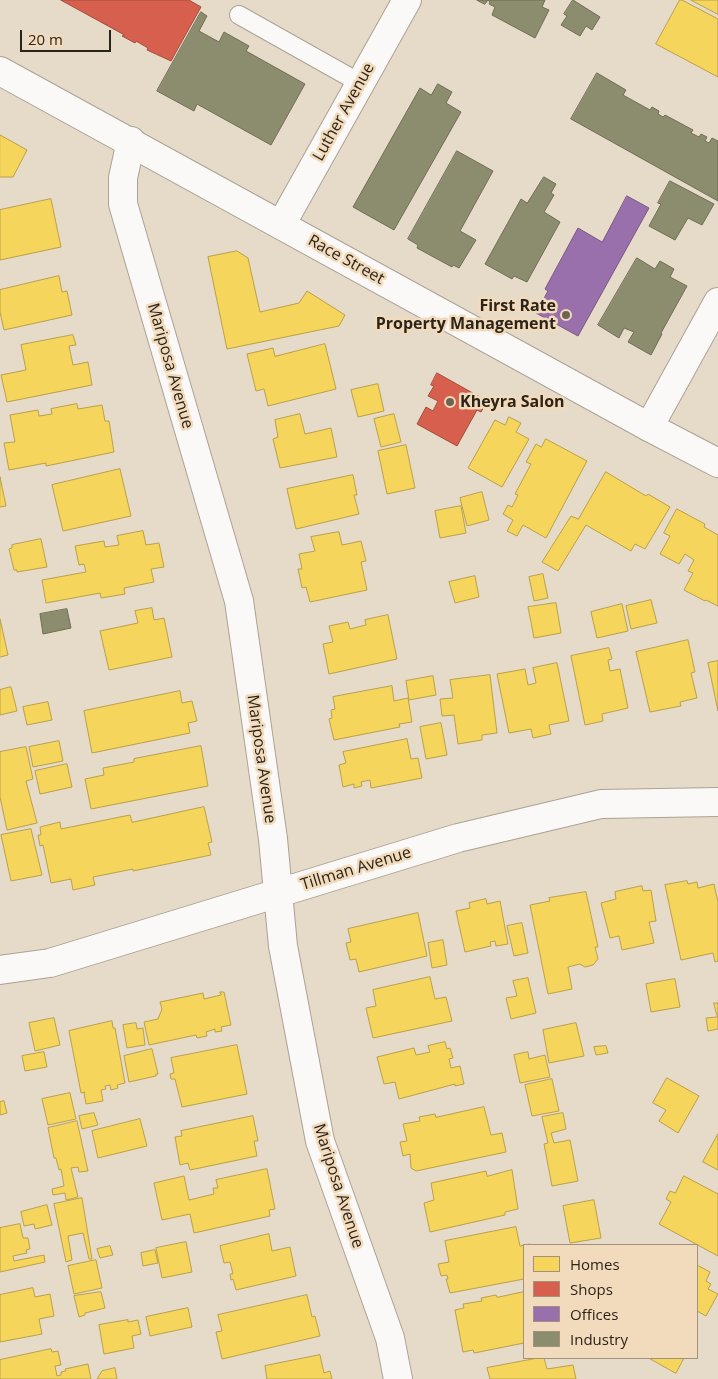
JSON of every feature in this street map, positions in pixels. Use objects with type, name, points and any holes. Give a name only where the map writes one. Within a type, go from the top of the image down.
[{"type":"street","name":"Luther Avenue","points":[[280,225],[407,0]]},
{"type":"street","name":"Race Street","points":[[0,71],[718,463]]},
{"type":"street","name":"Mariposa Avenue","points":[[131,141],[124,178],[123,204],[240,601],[272,839],[283,946],[320,1141],[390,1338],[398,1379]]},
{"type":"street","points":[[649,427],[718,302]]},
{"type":"street","name":"Tillman Avenue","points":[[0,970],[50,963],[458,838],[601,804],[718,802]]},
{"type":"lane","points":[[239,15],[360,83]]},
{"type":"building: Homes","points":[[680,0],[718,19],[718,77],[656,44]]},
{"type":"building: Homes","points":[[691,0],[718,0],[718,14]]},
{"type":"building: Homes","points":[[0,135],[27,150],[13,177],[0,177]]},
{"type":"building: Homes","points":[[51,199],[61,247],[0,260],[0,210]]},
{"type":"building: Homes","points":[[237,251],[248,258],[260,312],[299,303],[307,291],[345,315],[339,326],[227,349],[208,257]]},
{"type":"building: Homes","points":[[59,276],[62,292],[67,291],[72,315],[4,330],[0,312],[0,290]]},
{"type":"building: Homes","points":[[73,335],[76,345],[69,346],[73,365],[88,362],[92,385],[7,402],[1,375],[26,370],[21,345]]},
{"type":"building: Homes","points":[[325,344],[336,389],[268,406],[264,389],[256,391],[247,354],[273,348],[275,356]]},
{"type":"building: Homes","points":[[378,384],[384,411],[358,417],[351,390]]},
{"type":"building: Homes","points":[[77,404],[78,409],[102,405],[105,421],[109,421],[114,452],[46,466],[46,463],[9,470],[4,443],[15,442],[10,415],[38,410],[39,416],[52,414],[51,409]]},
{"type":"building: Homes","points":[[300,414],[305,434],[331,428],[337,457],[280,468],[273,439],[278,437],[275,420]]},
{"type":"building: Homes","points":[[394,414],[401,442],[381,447],[374,419]]},
{"type":"building: Homes","points":[[509,417],[521,423],[516,432],[529,439],[502,487],[468,468],[495,420],[505,425]]},
{"type":"building: Homes","points":[[546,439],[587,461],[546,538],[523,525],[517,536],[507,531],[513,520],[503,514],[508,505],[512,507],[518,495],[515,494],[531,464],[526,462],[536,444],[541,447]]},
{"type":"building: Homes","points":[[406,445],[415,488],[387,494],[378,451]]},
{"type":"building: Homes","points":[[120,469],[131,516],[63,531],[52,485]]},
{"type":"building: Homes","points":[[606,472],[646,496],[648,494],[670,507],[645,549],[635,544],[631,551],[586,525],[558,571],[542,562],[571,516],[578,519]]},
{"type":"building: Homes","points":[[353,475],[357,495],[354,495],[359,514],[296,529],[287,489]]},
{"type":"building: Homes","points":[[0,477],[6,506],[0,507]]},
{"type":"building: Homes","points":[[482,492],[489,520],[467,526],[460,498]]},
{"type":"building: Homes","points":[[461,506],[466,533],[440,538],[435,511]]},
{"type":"building: Homes","points":[[677,509],[705,524],[704,527],[718,535],[718,606],[684,590],[693,573],[688,571],[694,560],[685,554],[679,564],[660,554],[670,536],[664,533]]},
{"type":"building: Homes","points":[[143,531],[146,545],[159,543],[164,567],[151,569],[154,582],[124,588],[125,594],[101,598],[100,593],[46,603],[42,580],[86,572],[84,564],[79,565],[75,546],[104,541],[105,547],[119,545],[117,536]]},
{"type":"building: Homes","points":[[339,532],[342,545],[361,541],[366,561],[361,562],[367,590],[310,602],[306,587],[302,588],[298,569],[302,569],[299,554],[315,551],[311,537]]},
{"type":"building: Homes","points":[[41,539],[47,567],[17,572],[17,570],[14,570],[9,549],[12,548],[12,545]]},
{"type":"building: Homes","points":[[543,574],[548,598],[534,601],[529,577]]},
{"type":"building: Homes","points":[[475,576],[479,597],[455,603],[449,582]]},
{"type":"building: Homes","points":[[651,600],[657,623],[631,629],[626,606]]},
{"type":"building: Homes","points":[[556,603],[561,633],[534,638],[528,607]]},
{"type":"building: Homes","points":[[622,604],[628,631],[597,638],[591,612]]},
{"type":"building: Homes","points":[[152,608],[154,620],[164,618],[172,657],[109,670],[100,631],[138,623],[135,611]]},
{"type":"building: Homes","points":[[388,615],[397,659],[329,674],[323,644],[333,642],[329,626],[348,622],[350,629],[366,625],[365,620]]},
{"type":"building: Homes","points":[[0,619],[8,655],[0,657]]},
{"type":"building: Homes","points":[[688,640],[695,672],[691,673],[697,698],[680,702],[681,706],[650,712],[636,652]]},
{"type":"building: Homes","points":[[609,648],[612,659],[608,660],[610,671],[620,669],[628,708],[602,714],[603,721],[585,725],[571,656]]},
{"type":"building: Homes","points":[[718,661],[718,711],[708,663]]},
{"type":"building: Homes","points":[[557,663],[569,721],[549,725],[551,734],[533,738],[531,729],[509,733],[497,674],[525,669],[528,685],[536,683],[533,668]]},
{"type":"building: Homes","points":[[490,675],[497,733],[482,735],[482,740],[458,744],[454,715],[442,716],[440,699],[453,698],[450,680]]},
{"type":"building: Homes","points":[[433,676],[436,695],[409,700],[406,681]]},
{"type":"building: Homes","points":[[392,686],[394,701],[408,698],[412,722],[399,724],[400,727],[334,740],[329,719],[332,718],[331,710],[335,709],[333,697]]},
{"type":"building: Homes","points":[[11,687],[17,711],[0,715],[0,690]]},
{"type":"building: Homes","points":[[180,691],[182,703],[192,701],[197,721],[188,723],[190,733],[92,753],[84,711]]},
{"type":"building: Homes","points":[[48,702],[52,720],[27,725],[23,707]]},
{"type":"building: Homes","points":[[441,723],[447,755],[426,759],[420,727]]},
{"type":"building: Homes","points":[[407,739],[411,759],[418,758],[422,778],[371,788],[370,780],[361,782],[362,786],[354,788],[354,784],[343,787],[339,765],[346,763],[343,752]]},
{"type":"building: Homes","points":[[59,741],[63,761],[33,767],[29,747]]},
{"type":"building: Homes","points":[[201,746],[208,786],[91,809],[85,779],[104,775],[103,768],[134,762],[134,759]]},
{"type":"building: Homes","points":[[26,747],[33,779],[26,781],[37,823],[7,830],[0,797],[0,752]]},
{"type":"building: Homes","points":[[67,764],[72,787],[40,794],[35,771]]},
{"type":"building: Homes","points":[[204,807],[212,842],[208,843],[211,855],[93,877],[95,885],[73,890],[71,879],[51,883],[43,845],[40,846],[38,835],[41,835],[40,827],[60,822],[61,829],[130,815],[132,822]]},
{"type":"building: Homes","points":[[31,829],[42,875],[11,881],[1,835]]},
{"type":"building: Homes","points":[[687,881],[688,884],[697,882],[698,888],[714,884],[718,902],[718,961],[715,962],[713,953],[681,960],[665,885]]},
{"type":"building: Homes","points":[[642,886],[643,891],[651,890],[656,921],[649,922],[654,943],[622,950],[619,936],[610,938],[601,903],[616,899],[615,892]]},
{"type":"building: Homes","points":[[586,892],[598,947],[595,947],[598,959],[593,965],[585,967],[580,964],[568,967],[572,989],[548,994],[530,905],[550,901],[549,898]]},
{"type":"building: Homes","points":[[486,899],[487,904],[500,901],[508,944],[496,946],[495,941],[490,942],[491,946],[465,952],[456,911],[470,908],[469,903]]},
{"type":"building: Homes","points":[[418,913],[427,956],[359,972],[356,959],[350,960],[346,943],[351,942],[348,929]]},
{"type":"building: Homes","points":[[522,923],[528,953],[514,956],[507,926]]},
{"type":"building: Homes","points":[[443,940],[447,965],[432,968],[428,943]]},
{"type":"building: Homes","points":[[430,977],[435,999],[446,997],[452,1021],[373,1038],[366,1008],[376,1006],[373,990]]},
{"type":"building: Homes","points":[[528,978],[536,1013],[511,1019],[506,998],[517,996],[513,981]]},
{"type":"building: Homes","points":[[675,979],[680,1007],[651,1012],[646,984]]},
{"type":"building: Homes","points":[[220,992],[224,992],[231,1025],[221,1027],[222,1031],[215,1032],[215,1029],[206,1032],[207,1036],[197,1038],[196,1035],[149,1045],[144,1022],[158,1019],[162,1009],[160,1002],[203,993],[204,999],[221,995]]},
{"type":"building: Homes","points":[[714,1003],[718,1003],[718,1029],[708,1031],[706,1018],[717,1017]]},
{"type":"building: Homes","points":[[54,1018],[60,1045],[35,1051],[29,1023]]},
{"type":"building: Homes","points":[[112,1021],[125,1083],[117,1085],[118,1088],[111,1090],[110,1085],[105,1086],[106,1089],[101,1090],[103,1101],[86,1104],[85,1092],[81,1093],[69,1031]]},
{"type":"building: Homes","points":[[136,1023],[137,1029],[143,1028],[145,1045],[127,1048],[123,1025]]},
{"type":"building: Homes","points":[[576,1023],[584,1056],[549,1063],[543,1030]]},
{"type":"building: Homes","points":[[445,1042],[447,1049],[450,1048],[453,1058],[449,1059],[451,1068],[460,1066],[464,1084],[455,1086],[455,1084],[399,1099],[395,1082],[384,1084],[377,1057],[414,1048],[416,1055],[430,1052],[428,1046]]},
{"type":"building: Homes","points":[[237,1045],[247,1094],[182,1107],[175,1079],[171,1079],[170,1074],[174,1073],[171,1058]]},
{"type":"building: Homes","points":[[606,1046],[608,1053],[596,1055],[594,1047]]},
{"type":"building: Homes","points":[[152,1049],[158,1074],[129,1082],[124,1056]]},
{"type":"building: Homes","points":[[44,1052],[47,1067],[25,1071],[22,1056]]},
{"type":"building: Homes","points":[[528,1052],[529,1059],[545,1055],[550,1077],[520,1083],[514,1055]]},
{"type":"building: Homes","points":[[667,1078],[699,1096],[678,1133],[659,1121],[666,1110],[653,1103]]},
{"type":"building: Homes","points":[[552,1079],[559,1111],[532,1116],[525,1085]]},
{"type":"building: Homes","points":[[70,1093],[76,1119],[48,1125],[42,1099]]},
{"type":"building: Homes","points":[[4,1101],[7,1113],[0,1115],[0,1102]]},
{"type":"building: Homes","points":[[484,1107],[491,1135],[502,1133],[506,1152],[416,1171],[411,1168],[410,1154],[403,1156],[400,1142],[407,1141],[403,1124],[420,1121],[419,1117],[435,1114],[436,1117]]},
{"type":"building: Homes","points":[[94,1113],[98,1125],[82,1129],[79,1116]]},
{"type":"building: Homes","points":[[563,1113],[566,1129],[551,1133],[554,1143],[570,1140],[578,1181],[552,1186],[544,1144],[548,1143],[542,1117]]},
{"type":"building: Homes","points":[[253,1116],[258,1141],[254,1141],[257,1156],[190,1170],[188,1163],[180,1165],[175,1137],[182,1136],[181,1131]]},
{"type":"building: Homes","points":[[140,1119],[147,1146],[98,1158],[92,1131]]},
{"type":"building: Homes","points":[[77,1121],[88,1171],[79,1172],[78,1167],[71,1168],[78,1197],[66,1200],[65,1193],[53,1195],[52,1189],[64,1186],[61,1169],[59,1170],[56,1158],[54,1158],[48,1128]]},
{"type":"building: Homes","points":[[718,1134],[718,1170],[703,1162]]},
{"type":"building: Homes","points":[[267,1169],[275,1209],[269,1210],[270,1216],[194,1233],[190,1214],[162,1220],[154,1183],[184,1176],[189,1200],[214,1194],[213,1188],[218,1188],[216,1180]]},
{"type":"building: Homes","points":[[512,1170],[518,1209],[505,1212],[505,1215],[430,1232],[424,1203],[434,1200],[431,1183],[486,1171],[487,1176]]},
{"type":"building: Homes","points":[[684,1176],[718,1194],[718,1256],[659,1224],[671,1202],[666,1199],[670,1191],[675,1193]]},
{"type":"building: Homes","points":[[82,1198],[92,1259],[89,1259],[83,1233],[68,1236],[72,1260],[66,1262],[54,1204]]},
{"type":"building: Homes","points":[[594,1200],[601,1238],[570,1243],[563,1206]]},
{"type":"building: Homes","points":[[47,1205],[52,1225],[35,1229],[34,1224],[24,1226],[21,1212]]},
{"type":"building: Homes","points":[[20,1224],[23,1238],[28,1238],[30,1249],[26,1250],[27,1253],[13,1256],[14,1261],[44,1255],[45,1262],[0,1272],[0,1228]]},
{"type":"building: Homes","points":[[516,1227],[520,1246],[523,1245],[523,1279],[450,1293],[446,1279],[448,1279],[447,1275],[441,1276],[438,1264],[449,1262],[445,1241]]},
{"type":"building: Homes","points":[[269,1234],[272,1251],[290,1247],[296,1276],[236,1290],[233,1279],[231,1280],[230,1274],[233,1274],[230,1262],[224,1263],[220,1246]]},
{"type":"building: Homes","points":[[186,1242],[192,1272],[162,1278],[156,1248]]},
{"type":"building: Homes","points":[[110,1246],[113,1255],[100,1258],[97,1249]]},
{"type":"building: Homes","points":[[155,1250],[158,1263],[143,1266],[141,1253]]},
{"type":"building: Homes","points":[[96,1260],[102,1288],[74,1294],[68,1266]]},
{"type":"building: Homes","points":[[698,1266],[710,1272],[706,1281],[711,1284],[708,1289],[718,1294],[706,1316],[698,1312]]},
{"type":"building: Homes","points":[[33,1288],[35,1297],[50,1294],[54,1316],[39,1319],[42,1334],[0,1342],[0,1295]]},
{"type":"building: Homes","points":[[101,1292],[105,1308],[85,1313],[85,1315],[79,1317],[74,1296]]},
{"type":"building: Homes","points":[[523,1292],[523,1343],[474,1353],[473,1350],[463,1352],[455,1310],[464,1308],[463,1304],[482,1301],[481,1298],[496,1295],[497,1297]]},
{"type":"building: Homes","points":[[307,1295],[312,1317],[315,1316],[320,1336],[222,1359],[216,1332],[222,1331],[218,1315]]},
{"type":"building: Homes","points":[[188,1308],[192,1327],[150,1336],[146,1317]]},
{"type":"building: Homes","points":[[128,1320],[128,1322],[138,1320],[141,1334],[132,1336],[134,1348],[104,1354],[99,1325]]},
{"type":"building: Homes","points":[[51,1349],[52,1352],[58,1351],[61,1365],[55,1366],[57,1376],[61,1375],[61,1372],[66,1371],[65,1369],[88,1364],[91,1379],[0,1379],[0,1360]]},
{"type":"building: Homes","points":[[320,1355],[324,1373],[330,1371],[332,1379],[267,1379],[265,1366]]},
{"type":"building: Homes","points":[[533,1359],[544,1359],[547,1369],[573,1365],[576,1379],[490,1379],[487,1368]]},
{"type":"building: Homes","points":[[651,1359],[683,1359],[676,1373]]},
{"type":"building: Homes","points":[[115,1368],[117,1379],[97,1379],[102,1371]]},
{"type":"building: Shops","points":[[61,0],[189,0],[201,7],[171,61],[147,50],[148,48],[136,41],[135,43],[122,36],[124,35]]},
{"type":"building: Shops","points":[[437,373],[487,401],[481,412],[477,410],[457,446],[417,424],[426,407],[433,411],[438,401],[428,396],[434,386],[431,385]]},
{"type":"building: Offices","points":[[627,196],[649,208],[578,336],[536,313],[548,291],[545,289],[578,228],[602,242]]},
{"type":"building: Industry","points":[[477,0],[488,0],[485,4]]},
{"type":"building: Industry","points":[[488,0],[545,0],[542,7],[549,10],[535,38],[492,15],[495,7],[489,4]]},
{"type":"building: Industry","points":[[573,0],[600,17],[592,30],[586,26],[580,36],[561,25],[567,16],[564,14]]},
{"type":"building: Industry","points":[[201,12],[207,16],[199,31],[219,42],[224,32],[249,46],[246,51],[305,84],[271,145],[197,104],[194,111],[157,91]]},
{"type":"building: Industry","points":[[597,73],[626,90],[623,95],[650,110],[652,107],[659,111],[658,114],[663,117],[665,115],[693,130],[691,133],[699,137],[701,134],[707,137],[705,141],[709,143],[712,138],[718,141],[718,201],[571,119]]},
{"type":"building: Industry","points":[[438,84],[452,92],[446,103],[461,112],[394,230],[353,207],[420,88],[431,95]]},
{"type":"building: Industry","points":[[457,151],[493,171],[460,231],[476,240],[459,268],[453,265],[452,267],[417,248],[418,245],[408,239]]},
{"type":"building: Industry","points":[[544,177],[556,184],[551,193],[554,195],[544,212],[560,222],[527,282],[514,276],[512,279],[485,264],[521,199],[527,203]]},
{"type":"building: Industry","points":[[670,181],[714,204],[702,225],[688,218],[675,240],[649,226],[661,204],[658,203]]},
{"type":"building: Industry","points":[[637,258],[655,269],[660,261],[674,269],[670,277],[687,286],[651,355],[628,342],[634,332],[624,328],[619,338],[598,325]]},
{"type":"building: Industry","points":[[67,609],[71,628],[43,634],[40,614]]},
{"type":"place","name":"First Rate Property Management","points":[[566,315]]},
{"type":"place","name":"Kheyra Salon","points":[[450,402]]}]
